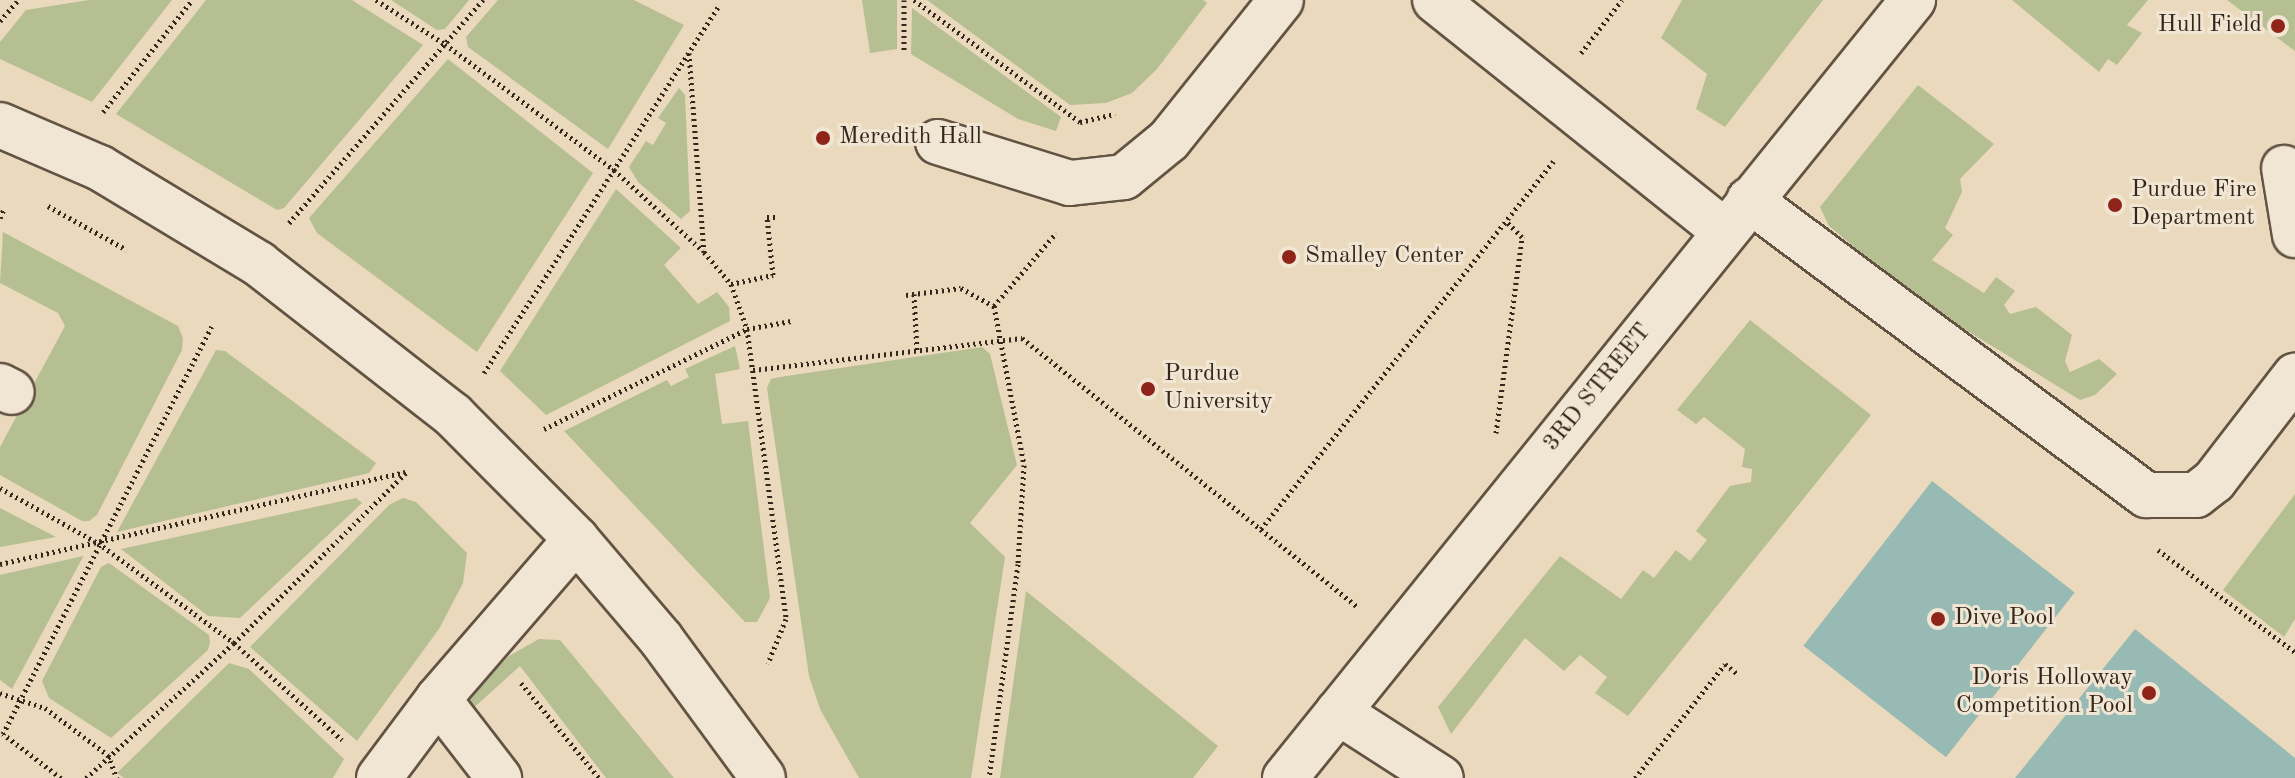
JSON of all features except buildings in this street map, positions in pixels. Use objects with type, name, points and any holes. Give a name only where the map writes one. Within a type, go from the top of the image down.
[{"type":"street","points":[[938,142],[1070,183],[1124,177],[1169,140],[1281,0]]},
{"type":"street","points":[[1435,0],[1586,120],[1736,215],[2146,495],[2196,495],[2214,481],[2295,376]]},
{"type":"street","name":"3RD STREET","points":[[1285,778],[1736,215],[1913,0]]},
{"type":"street","points":[[1,126],[100,168],[259,264],[453,415],[576,539],[661,639],[763,778]]},
{"type":"street","points":[[2284,168],[2295,235]]},
{"type":"street","points":[[380,776],[438,699],[576,539]]},
{"type":"street","points":[[438,699],[499,778]]},
{"type":"street","points":[[1338,712],[1441,778]]},
{"type":"path","points":[[0,21],[18,0]]},
{"type":"path","points":[[101,115],[192,0]]},
{"type":"path","points":[[376,0],[445,44],[614,170],[704,252],[731,284],[747,329],[786,619],[768,663]]},
{"type":"path","points":[[286,226],[483,0]]},
{"type":"path","points":[[904,0],[904,52]]},
{"type":"path","points":[[914,0],[1080,122]]},
{"type":"path","points":[[1551,92],[1622,0]]},
{"type":"path","points":[[484,373],[719,6]]},
{"type":"path","points":[[689,53],[704,252]]},
{"type":"path","points":[[1261,529],[1586,120]]},
{"type":"path","points":[[33,198],[140,257]]},
{"type":"path","points":[[0,218],[4,209]]},
{"type":"path","points":[[731,284],[773,275],[767,217],[775,217]]},
{"type":"path","points":[[1496,434],[1522,237],[1506,221]]},
{"type":"path","points":[[994,306],[1062,227]]},
{"type":"path","points":[[906,295],[961,288],[994,306],[1024,465],[1018,564],[989,778]]},
{"type":"path","points":[[914,294],[917,351]]},
{"type":"path","points":[[544,429],[747,329],[791,321]]},
{"type":"path","points":[[61,778],[38,764],[3,734],[22,702],[98,543],[212,326]]},
{"type":"path","points":[[753,370],[1022,338],[1358,607]]},
{"type":"path","points":[[0,564],[407,472],[234,643],[86,778]]},
{"type":"path","points":[[0,488],[98,543],[234,643],[380,776]]},
{"type":"path","points":[[1635,778],[1725,664],[1738,674]]},
{"type":"path","points":[[515,677],[599,778]]},
{"type":"path","points":[[0,693],[45,708],[108,755],[117,778]]},
{"type":"green space","points":[[89,0],[172,0],[92,102],[0,59],[0,42],[26,10]]},
{"type":"green space","points":[[206,0],[352,0],[423,45],[284,208],[277,210],[116,114]]},
{"type":"green space","points":[[391,0],[469,0],[445,29],[437,30]]},
{"type":"green space","points":[[498,0],[634,0],[684,25],[608,149],[468,47],[466,37]]},
{"type":"green space","points":[[862,0],[897,0],[897,49],[870,53]]},
{"type":"green space","points":[[927,0],[1203,0],[1207,3],[1157,69],[1132,93],[1106,103],[1070,105]]},
{"type":"green space","points":[[1682,0],[1823,0],[1725,127],[1696,109],[1707,74],[1661,38]]},
{"type":"green space","points":[[2012,0],[2148,0],[2127,25],[2142,33],[2117,65],[2108,59],[2099,72]]},
{"type":"green space","name":"Hull Field","points":[[2227,0],[2295,0],[2295,51]]},
{"type":"green space","points":[[912,8],[1061,117],[1056,131],[1018,119],[911,54]]},
{"type":"green space","points":[[448,59],[593,173],[477,352],[317,233],[309,218]]},
{"type":"green space","points":[[1918,85],[1994,144],[1960,179],[1962,192],[1945,228],[1953,235],[1932,260],[1984,293],[1996,277],[2015,291],[2004,305],[2010,314],[2036,307],[2072,335],[2065,361],[2070,372],[2099,359],[2117,374],[2095,395],[2080,400],[1922,303],[1829,226],[1820,207]]},
{"type":"green space","points":[[679,88],[685,95],[690,211],[681,219],[638,182],[629,167],[646,141],[653,145],[666,123],[658,118]]},
{"type":"green space","points":[[616,189],[681,248],[664,265],[698,304],[717,292],[729,307],[730,321],[546,415],[500,371]]},
{"type":"green space","points":[[3,232],[178,326],[183,338],[182,350],[97,515],[89,521],[82,521],[0,475],[0,447],[65,326],[58,313],[0,283]]},
{"type":"green space","points":[[1750,320],[1871,415],[1628,716],[1595,693],[1607,677],[1580,655],[1564,671],[1525,638],[1451,734],[1438,707],[1560,556],[1621,599],[1643,570],[1654,578],[1676,550],[1690,561],[1707,540],[1696,531],[1730,486],[1751,482],[1752,469],[1742,467],[1745,449],[1704,417],[1696,424],[1677,410]]},
{"type":"green space","points":[[735,346],[740,369],[715,374],[722,424],[748,421],[770,598],[757,622],[745,622],[564,431],[667,380],[671,386],[689,377],[685,369]]},
{"type":"green space","points":[[982,347],[990,354],[1017,465],[970,523],[1005,557],[971,778],[859,778],[820,709],[809,676],[767,388],[771,379],[780,377]]},
{"type":"green space","points":[[216,350],[225,351],[376,463],[369,473],[117,532]]},
{"type":"green space","points":[[2295,494],[2295,619],[2284,637],[2223,590]]},
{"type":"green space","points":[[356,498],[362,503],[240,618],[208,616],[121,549]]},
{"type":"green space","points":[[403,498],[416,502],[467,553],[463,583],[439,629],[357,741],[250,647],[389,505]]},
{"type":"green space","points":[[0,508],[56,537],[0,547]]},
{"type":"green space","points":[[83,556],[12,689],[0,680],[0,575]]},
{"type":"green space","points":[[109,563],[209,635],[210,642],[208,650],[111,738],[49,698],[42,681],[101,567]]},
{"type":"green space","points":[[1026,591],[1218,746],[1193,778],[1000,778]]},
{"type":"green space","points":[[539,639],[560,640],[674,778],[606,778],[520,666],[468,713],[468,703],[490,675],[509,656]]},
{"type":"green space","points":[[229,663],[249,669],[344,759],[333,778],[124,778],[117,773]]},
{"type":"water","name":"Dive Pool","points":[[1932,481],[2075,592],[1946,757],[1803,646]]},
{"type":"water","name":"Doris Holloway Competition Pool","points":[[2135,629],[2295,758],[2295,778],[2015,778]]},
{"type":"place","name":"Hull Field","points":[[2278,26]]},
{"type":"place","name":"Meredith Hall","points":[[823,138]]},
{"type":"place","name":"Purdue Fire Department","points":[[2115,205]]},
{"type":"place","name":"Smalley Center","points":[[1289,257]]},
{"type":"place","name":"Purdue University","points":[[1148,389]]},
{"type":"place","name":"Dive Pool","points":[[1938,619]]},
{"type":"place","name":"Doris Holloway Competition Pool","points":[[2149,693]]}]
